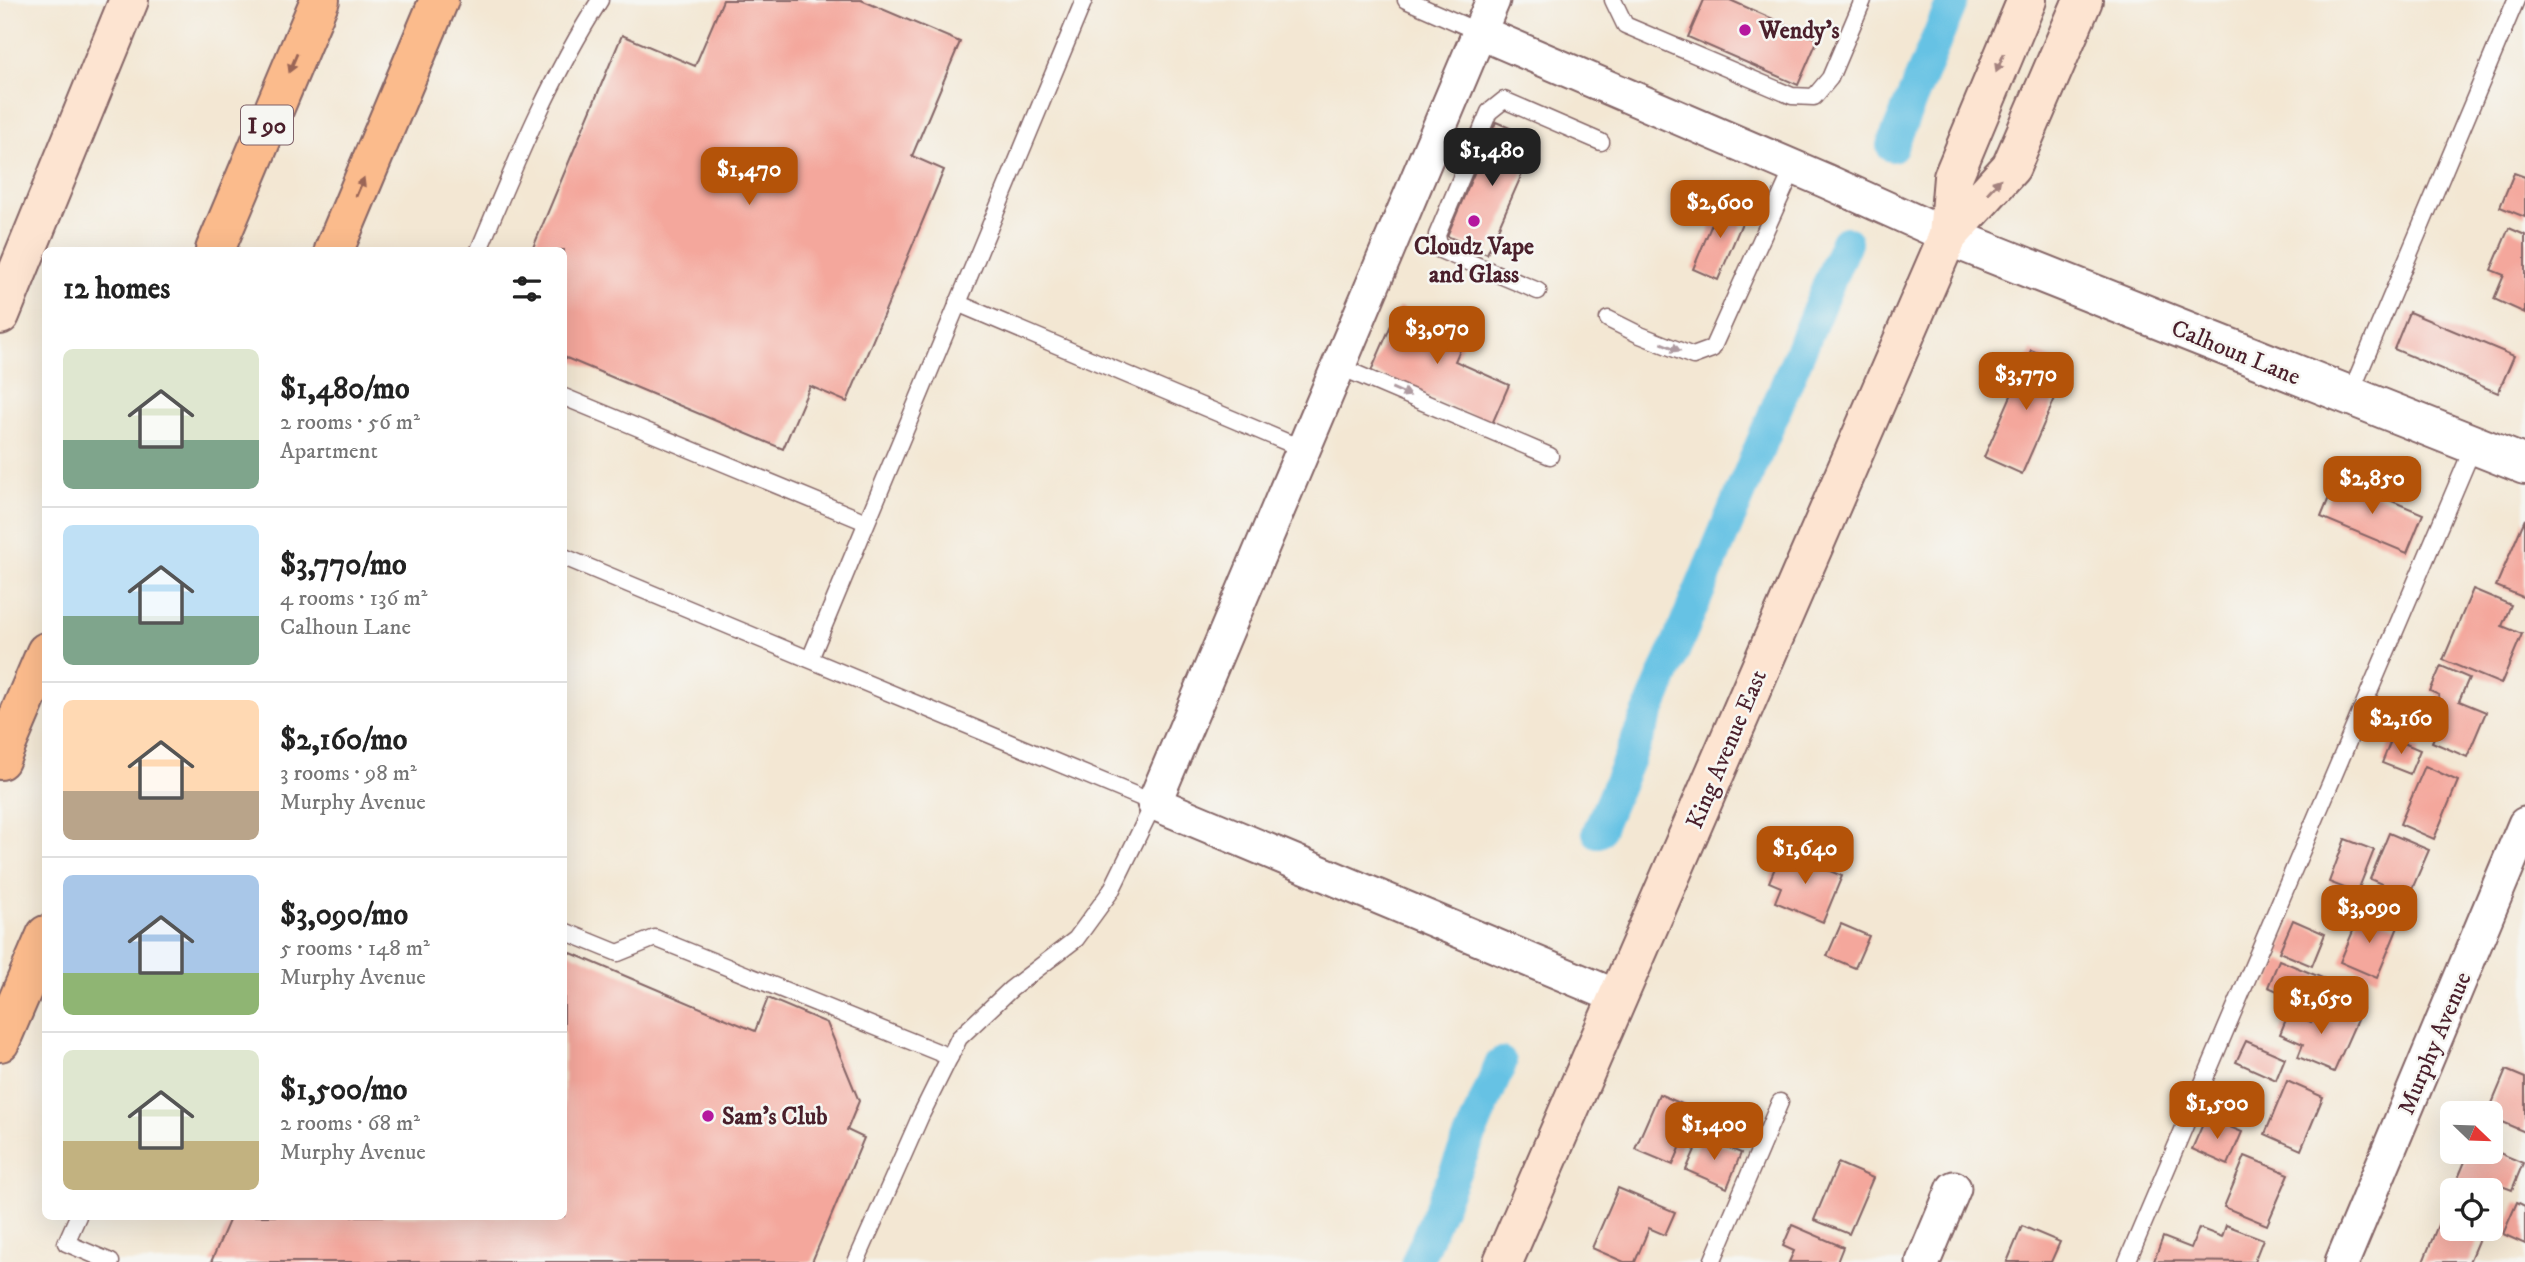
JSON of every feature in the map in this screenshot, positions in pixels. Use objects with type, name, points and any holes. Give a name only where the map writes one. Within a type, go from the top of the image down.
[{"type":"highway","name":"I 90","points":[[216,247],[320,0]]},
{"type":"highway","points":[[335,247],[439,0]]},
{"type":"highway","points":[[0,760],[42,661]]},
{"type":"highway","points":[[0,1042],[42,943]]},
{"type":"main road","points":[[0,315],[129,0]]},
{"type":"main road","name":"King Avenue East","points":[[1503,1262],[1948,236],[1953,177],[2027,0]]},
{"type":"main road","name":"King Avenue East","points":[[1948,236],[2011,167],[2083,0]]},
{"type":"street","points":[[1493,0],[1154,803],[1618,997]]},
{"type":"street","points":[[1479,32],[1948,236]]},
{"type":"street","name":"Calhoun Lane","points":[[1948,236],[2525,465]]},
{"type":"street","name":"Murphy Avenue","points":[[2342,1262],[2525,824]]},
{"type":"street","points":[[1923,1262],[1954,1188]]},
{"type":"lane","points":[[480,247],[523,144],[560,66],[600,0]]},
{"type":"lane","points":[[810,659],[1084,0]]},
{"type":"lane","points":[[1406,0],[1479,32]]},
{"type":"lane","points":[[1613,0],[1625,25],[1792,96],[1814,97],[1830,78],[1863,0]]},
{"type":"lane","points":[[2349,397],[2516,0]]},
{"type":"lane","points":[[1538,291],[1440,250],[1437,234],[1489,112],[1504,100],[1601,142]]},
{"type":"lane","points":[[1608,319],[1693,356],[1712,349],[1794,167]]},
{"type":"lane","points":[[957,303],[1303,449]]},
{"type":"lane","points":[[1338,366],[1550,456]]},
{"type":"lane","points":[[567,398],[866,522]]},
{"type":"lane","points":[[2127,1262],[2474,445]]},
{"type":"lane","points":[[567,558],[1154,803],[1111,891],[1076,939],[1011,989],[959,1038],[921,1115],[856,1262]]},
{"type":"lane","points":[[567,932],[618,953],[655,938],[950,1057]]},
{"type":"lane","points":[[1712,1262],[1780,1102]]},
{"type":"lane","points":[[76,1220],[66,1243],[111,1262]]},
{"type":"building","points":[[723,0],[861,0],[960,42],[912,156],[944,170],[847,402],[810,386],[783,449],[567,358],[567,247],[533,247],[622,35],[695,66]]},
{"type":"building","points":[[1704,0],[1730,0],[1818,39],[1798,85],[1688,37]]},
{"type":"building","points":[[1496,122],[1537,140],[1487,254],[1447,236]]},
{"type":"building","points":[[2514,173],[2525,177],[2525,217],[2500,207]]},
{"type":"building","points":[[1722,200],[1747,211],[1718,280],[1693,269]]},
{"type":"building","points":[[2509,228],[2525,235],[2525,313],[2494,299],[2504,275],[2491,270]]},
{"type":"building","points":[[1399,307],[1466,336],[1455,361],[1509,385],[1492,424],[1371,371]]},
{"type":"building","points":[[2409,312],[2514,356],[2498,393],[2394,349]]},
{"type":"building","points":[[2031,350],[2069,366],[2022,474],[1984,457]]},
{"type":"building","points":[[2337,478],[2423,514],[2407,553],[2321,517]]},
{"type":"building","points":[[2525,519],[2525,598],[2496,586]]},
{"type":"building","points":[[2473,589],[2511,605],[2502,626],[2522,634],[2501,684],[2443,660]]},
{"type":"building","points":[[2441,666],[2469,678],[2459,701],[2486,712],[2467,757],[2432,742],[2444,715],[2433,711],[2439,695],[2430,691]]},
{"type":"building","points":[[2392,738],[2420,750],[2410,774],[2382,763]]},
{"type":"building","points":[[2425,766],[2458,781],[2434,839],[2400,824]]},
{"type":"building","points":[[2389,833],[2429,850],[2409,896],[2370,879]]},
{"type":"building","points":[[2345,839],[2374,850],[2357,893],[2329,882]]},
{"type":"building","points":[[1782,851],[1842,876],[1823,922],[1775,902],[1781,887],[1769,882]]},
{"type":"building","points":[[2361,912],[2398,927],[2377,978],[2340,962]]},
{"type":"building","points":[[2293,920],[2325,934],[2312,966],[2279,952]]},
{"type":"building","points":[[1841,924],[1869,936],[1855,968],[1827,956]]},
{"type":"building","name":"Sam's Club","points":[[567,951],[755,1031],[768,998],[827,1023],[859,1101],[847,1130],[864,1138],[812,1262],[211,1262],[229,1220],[567,1220]]},
{"type":"building","points":[[2279,960],[2325,979],[2313,1006],[2268,987]]},
{"type":"building","points":[[2319,1004],[2357,1020],[2334,1072],[2298,1057],[2303,1044],[2280,1034],[2289,1012],[2311,1022]]},
{"type":"building","points":[[2246,1041],[2285,1058],[2276,1080],[2236,1062]]},
{"type":"building","points":[[2506,1070],[2525,1078],[2525,1132],[2503,1123],[2503,1101],[2493,1101]]},
{"type":"building","points":[[2287,1081],[2323,1097],[2301,1150],[2265,1134]]},
{"type":"building","points":[[1659,1094],[1696,1110],[1673,1165],[1635,1149]]},
{"type":"building","points":[[2206,1117],[2242,1132],[2228,1165],[2192,1149]]},
{"type":"building","points":[[1701,1136],[1741,1153],[1727,1188],[1686,1170]]},
{"type":"building","points":[[2503,1155],[2523,1163],[2512,1190],[2503,1187],[2503,1178],[2458,1178],[2464,1164],[2503,1164]]},
{"type":"building","points":[[2245,1156],[2289,1174],[2267,1225],[2224,1207]]},
{"type":"building","points":[[1838,1163],[1873,1178],[1849,1234],[1814,1220]]},
{"type":"building","points":[[1618,1188],[1675,1212],[1665,1235],[1649,1228],[1635,1262],[1624,1262],[1592,1248]]},
{"type":"building","points":[[2517,1202],[2525,1206],[2525,1244],[2503,1234]]},
{"type":"building","points":[[2440,1220],[2440,1241],[2478,1241],[2469,1262],[2423,1262]]},
{"type":"building","points":[[1792,1225],[1843,1247],[1837,1262],[1789,1262],[1794,1251],[1783,1246]]},
{"type":"building","points":[[2226,1225],[2263,1239],[2254,1262],[2154,1261],[2163,1237],[2191,1248],[2199,1228],[2222,1237]]},
{"type":"building","points":[[2022,1226],[2060,1242],[2051,1262],[2007,1262]]},
{"type":"waterway","points":[[1892,146],[1953,0]]},
{"type":"waterway","points":[[1598,832],[1846,242]]},
{"type":"waterway","points":[[1417,1262],[1501,1063]]},
{"type":"place","name":"Wendy's","points":[[1745,30]]},
{"type":"place","name":"Cloudz Vape and Glass","points":[[1474,221]]},
{"type":"place","name":"Sam's Club","points":[[708,1116]]}]
